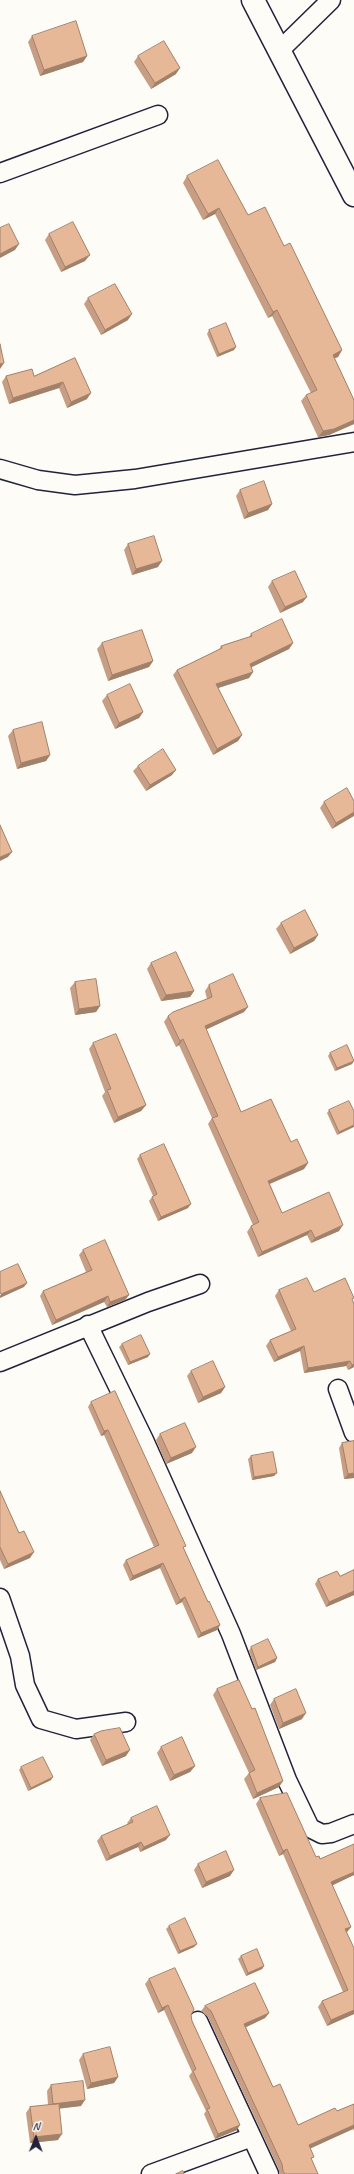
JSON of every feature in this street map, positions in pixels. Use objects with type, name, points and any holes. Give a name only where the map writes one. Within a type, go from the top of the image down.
[{"type":"main road","points":[[252,0],[354,195]]},
{"type":"street","points":[[279,51],[331,0]]},
{"type":"street","points":[[0,173],[158,115]]},
{"type":"street","points":[[1,470],[38,480],[75,485],[135,479],[354,442]]},
{"type":"street","points":[[0,1362],[88,1326],[200,1284]]},
{"type":"street","points":[[88,1326],[144,1440],[231,1634],[287,1780],[310,1828],[322,1834],[331,1833],[354,1824]]},
{"type":"street","points":[[338,1389],[354,1433]]},
{"type":"street","points":[[0,1598],[20,1656],[24,1685],[41,1719],[76,1728],[126,1722]]},
{"type":"street","points":[[198,2021],[268,2174]]},
{"type":"street","points":[[151,2174],[252,2137]]},
{"type":"building","points":[[76,21],[87,56],[44,70],[32,36]]},
{"type":"building","points":[[164,41],[180,68],[155,83],[138,56]]},
{"type":"building","points":[[218,160],[248,215],[265,207],[284,246],[290,243],[342,350],[333,355],[354,400],[354,420],[334,429],[323,431],[306,395],[317,390],[277,310],[273,312],[219,208],[208,214],[187,176]]},
{"type":"building","points":[[73,222],[90,255],[65,267],[49,234]]},
{"type":"building","points":[[9,224],[19,244],[0,254],[0,228]]},
{"type":"building","points":[[115,284],[132,314],[105,330],[88,298]]},
{"type":"building","points":[[226,323],[236,347],[219,354],[209,330]]},
{"type":"building","points":[[0,344],[4,363],[0,364]]},
{"type":"building","points":[[75,358],[91,393],[71,402],[63,382],[13,398],[6,376],[32,369],[34,376]]},
{"type":"building","points":[[264,481],[272,504],[248,513],[240,490]]},
{"type":"building","points":[[154,536],[162,561],[136,569],[128,544]]},
{"type":"building","points":[[295,571],[307,597],[285,607],[272,581]]},
{"type":"building","points":[[282,619],[293,643],[250,664],[253,672],[216,684],[242,735],[217,749],[177,670],[222,648],[221,646],[252,636],[251,634]]},
{"type":"building","points":[[142,630],[153,661],[112,675],[102,643]]},
{"type":"building","points":[[130,684],[143,712],[119,723],[107,695]]},
{"type":"building","points":[[42,722],[50,755],[21,763],[13,730]]},
{"type":"building","points":[[163,749],[176,770],[150,785],[138,766]]},
{"type":"building","points":[[347,788],[354,801],[354,812],[336,823],[324,802]]},
{"type":"building","points":[[0,825],[12,852],[0,857]]},
{"type":"building","points":[[305,910],[318,935],[294,948],[281,923]]},
{"type":"building","points":[[176,952],[194,991],[166,995],[151,963]]},
{"type":"building","points":[[233,974],[248,1007],[205,1026],[241,1112],[271,1099],[291,1142],[297,1139],[308,1163],[268,1181],[282,1213],[329,1192],[343,1225],[315,1238],[311,1230],[262,1252],[251,1226],[259,1222],[212,1118],[218,1116],[183,1039],[180,1041],[168,1016],[173,1012],[212,997],[209,985]]},
{"type":"building","points":[[96,979],[100,1006],[79,1009],[75,982]]},
{"type":"building","points":[[116,1034],[146,1105],[118,1117],[107,1090],[111,1089],[93,1043]]},
{"type":"building","points":[[347,1045],[354,1061],[337,1068],[330,1053]]},
{"type":"building","points":[[349,1101],[354,1111],[354,1125],[339,1132],[329,1110]]},
{"type":"building","points":[[164,1144],[191,1204],[161,1217],[152,1197],[157,1194],[140,1155]]},
{"type":"building","points":[[105,1240],[129,1295],[110,1302],[108,1296],[56,1320],[43,1291],[92,1270],[83,1250]]},
{"type":"building","points":[[18,1264],[27,1283],[1,1294],[0,1272]]},
{"type":"building","points":[[307,1278],[314,1292],[345,1278],[354,1298],[352,1299],[354,1304],[354,1364],[352,1365],[350,1361],[308,1368],[304,1346],[278,1357],[270,1340],[296,1329],[279,1290]]},
{"type":"building","points":[[141,1335],[150,1354],[130,1362],[122,1344]]},
{"type":"building","points":[[213,1361],[225,1387],[203,1397],[191,1371]]},
{"type":"building","points":[[115,1391],[186,1546],[183,1547],[220,1625],[201,1633],[185,1597],[180,1600],[163,1563],[133,1576],[126,1560],[159,1545],[108,1430],[104,1431],[91,1402]]},
{"type":"building","points":[[185,1423],[196,1447],[171,1458],[160,1434]]},
{"type":"building","points":[[354,1441],[354,1473],[348,1474],[342,1443]]},
{"type":"building","points":[[273,1452],[277,1473],[254,1477],[251,1456]]},
{"type":"building","points":[[0,1491],[19,1533],[24,1531],[34,1552],[8,1564],[0,1547]]},
{"type":"building","points":[[354,1570],[354,1591],[329,1602],[318,1579],[337,1571],[340,1576]]},
{"type":"building","points":[[268,1639],[277,1658],[258,1667],[251,1647]]},
{"type":"building","points":[[239,1680],[252,1709],[255,1708],[283,1781],[257,1793],[249,1773],[255,1770],[217,1689]]},
{"type":"building","points":[[296,1689],[306,1713],[283,1723],[274,1699]]},
{"type":"building","points":[[120,1728],[130,1750],[106,1760],[94,1734],[101,1731]]},
{"type":"building","points":[[182,1737],[195,1766],[174,1775],[161,1747]]},
{"type":"building","points":[[43,1757],[53,1777],[31,1788],[21,1767]]},
{"type":"building","points":[[287,1793],[316,1857],[319,1856],[320,1859],[354,1844],[354,1872],[331,1882],[351,1927],[345,1929],[354,1948],[354,2010],[331,2020],[322,2001],[348,1990],[287,1849],[283,1851],[260,1798]]},
{"type":"building","points":[[157,1806],[170,1835],[144,1847],[141,1842],[110,1856],[101,1836],[133,1822],[131,1818]]},
{"type":"building","points":[[226,1851],[234,1870],[206,1882],[198,1864]]},
{"type":"building","points":[[185,1918],[197,1944],[180,1951],[169,1926]]},
{"type":"building","points":[[257,1949],[264,1966],[248,1973],[241,1956]]},
{"type":"building","points":[[175,1968],[194,2009],[191,2015],[192,2021],[240,2125],[218,2134],[207,2109],[210,2108],[193,2071],[196,2069],[168,2005],[162,2008],[149,1979]]},
{"type":"building","points":[[255,1983],[269,2013],[244,2024],[273,2087],[280,2084],[298,2125],[335,2108],[337,2111],[354,2104],[354,2125],[309,2145],[314,2157],[311,2158],[318,2174],[285,2174],[282,2164],[211,2011],[205,2006]]},
{"type":"building","points":[[110,2047],[118,2077],[91,2083],[83,2054]]},
{"type":"building","points":[[83,2081],[85,2100],[53,2104],[51,2085]]},
{"type":"building","points":[[59,2104],[62,2134],[34,2137],[30,2107]]},
{"type":"building","points":[[183,2171],[184,2174],[176,2174]]}]
